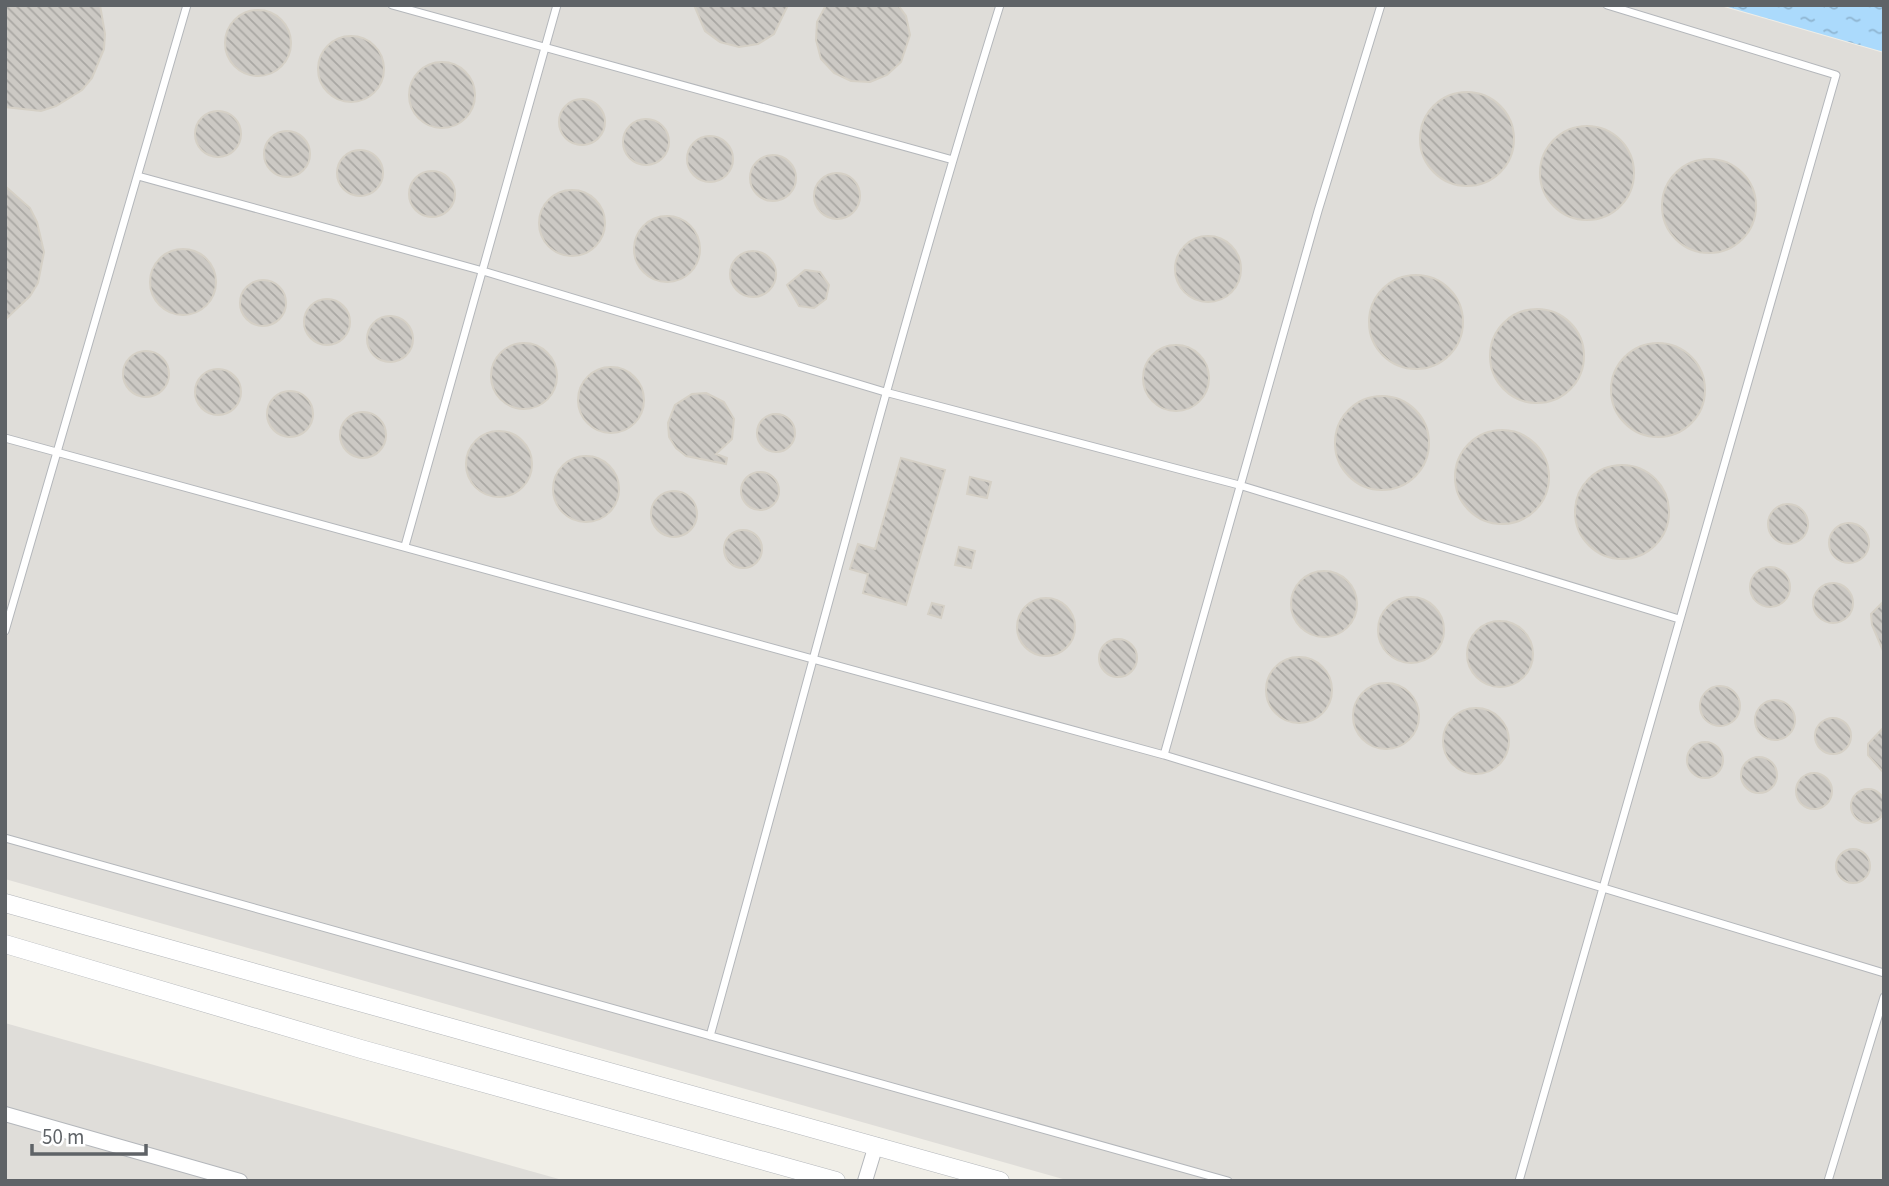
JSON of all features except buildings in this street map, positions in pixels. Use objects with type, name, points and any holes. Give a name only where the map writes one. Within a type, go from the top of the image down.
[{"type":"street","points":[[5,903],[1000,1181]]},
{"type":"street","points":[[5,944],[362,1049],[836,1181]]},
{"type":"street","points":[[5,1114],[240,1181]]},
{"type":"street","points":[[866,1181],[876,1145]]},
{"type":"lane","points":[[5,632],[187,5]]},
{"type":"lane","points":[[392,5],[953,160]]},
{"type":"lane","points":[[405,547],[557,5]]},
{"type":"lane","points":[[710,1036],[815,662],[885,392],[1000,5]]},
{"type":"lane","points":[[1164,755],[1239,485],[1381,5]]},
{"type":"lane","points":[[1518,1181],[1836,75],[1607,5]]},
{"type":"lane","points":[[138,176],[482,271],[885,392],[1239,485],[1679,619]]},
{"type":"lane","points":[[5,438],[815,662],[1164,755],[1884,973]]},
{"type":"lane","points":[[5,838],[1228,1181]]},
{"type":"lane","points":[[1828,1181],[1884,997]]},
{"type":"shaded area","points":[[5,5],[1717,5],[1884,53],[1884,1181],[1070,1181],[5,879]]},
{"type":"shaded area","points":[[5,1023],[566,1181],[5,1181]]},
{"type":"water","points":[[1721,5],[1884,5],[1884,52]]}]
